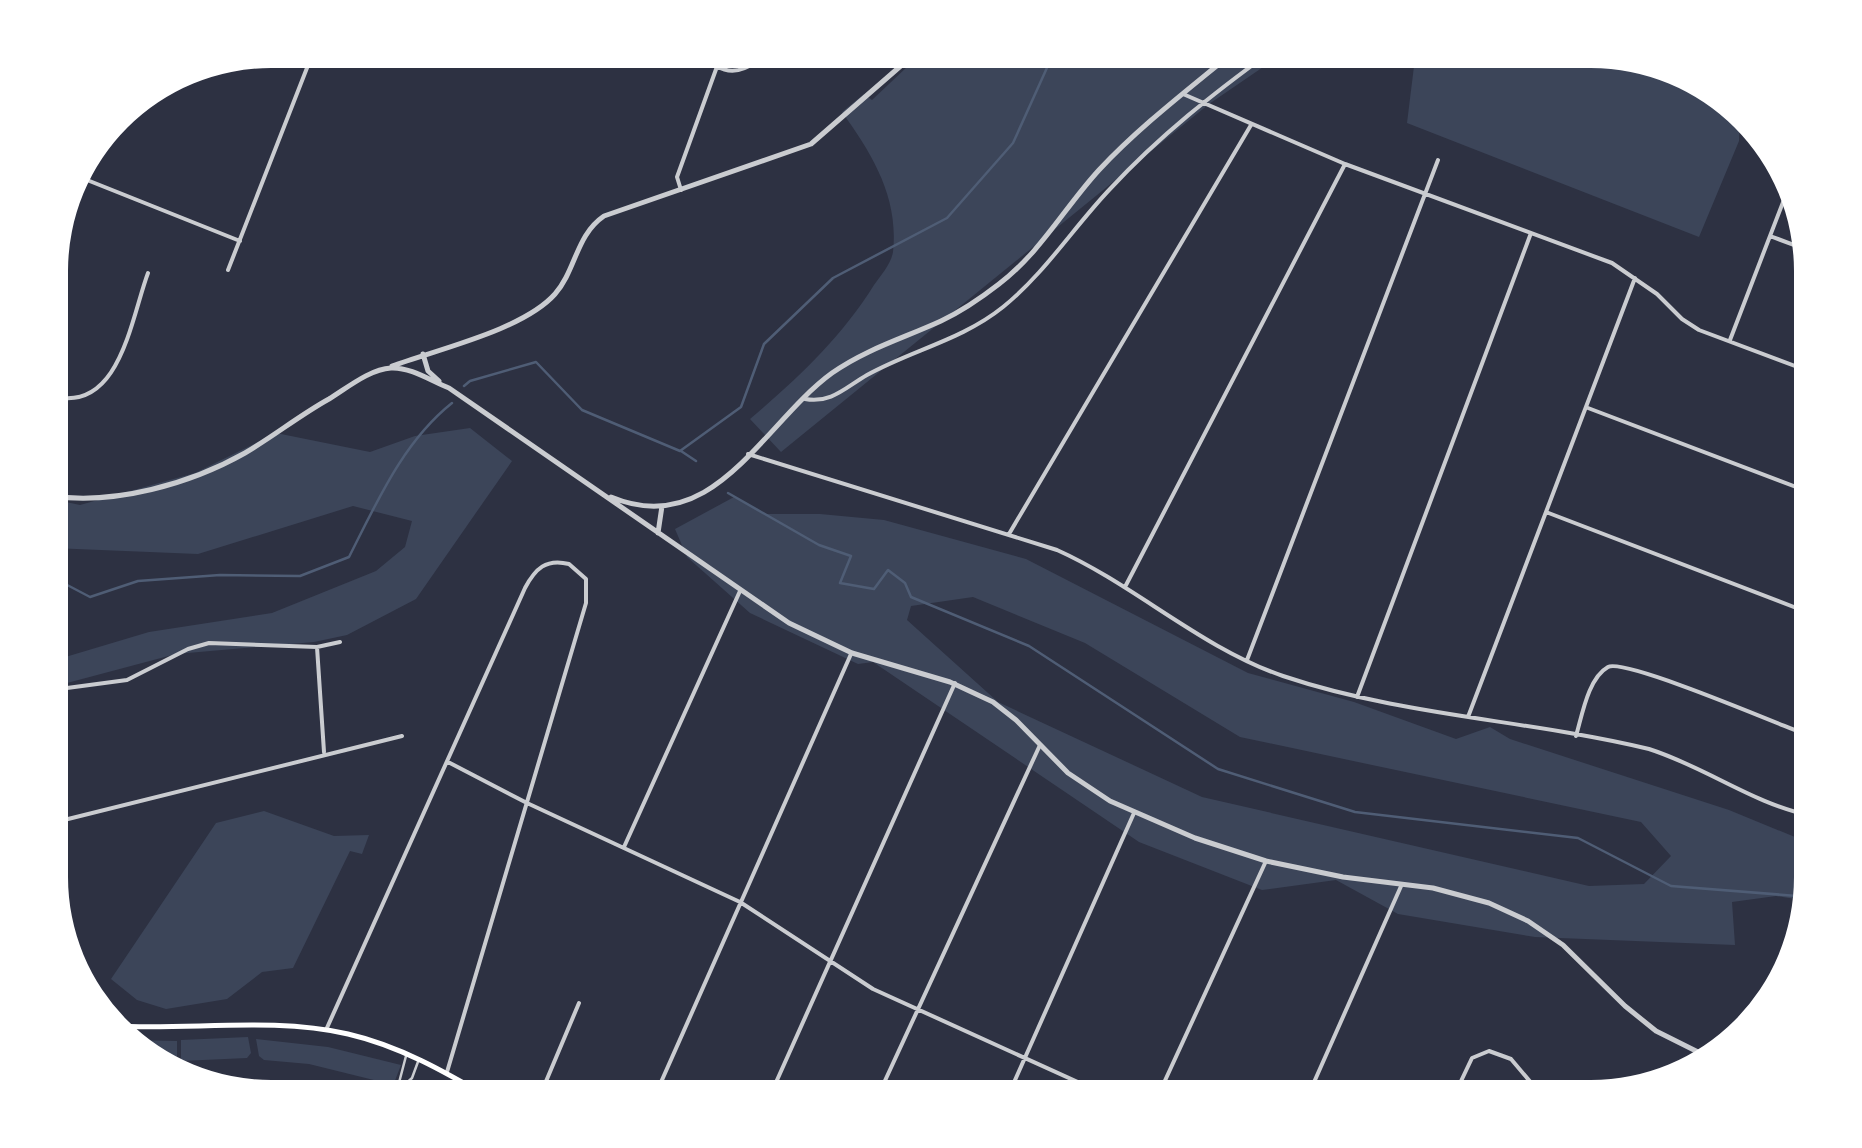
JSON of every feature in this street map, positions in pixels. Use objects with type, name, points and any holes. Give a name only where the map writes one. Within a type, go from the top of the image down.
[{"type":"main road","points":[[132,1026],[253,1025],[326,1030],[407,1054],[460,1080]]},
{"type":"street","points":[[228,270],[307,68]]},
{"type":"street","points":[[681,190],[677,177],[716,68]]},
{"type":"street","points":[[68,497],[126,494],[211,469],[244,454],[314,407],[382,370],[536,311],[564,282],[584,235],[594,222],[618,209],[811,144],[898,68]]},
{"type":"street","points":[[600,492],[632,504],[662,506],[693,499],[710,490],[800,398],[848,362],[955,314],[1000,283],[1031,254],[1102,166],[1214,68]]},
{"type":"street","points":[[800,398],[832,398],[866,376],[973,328],[1000,309],[1032,282],[1110,189],[1202,103],[1248,68]]},
{"type":"street","points":[[1182,94],[1345,164],[1612,263],[1657,294],[1682,319],[1794,365]]},
{"type":"street","points":[[1009,534],[1252,124]]},
{"type":"street","points":[[1247,660],[1438,160]]},
{"type":"street","points":[[1124,588],[1345,164]]},
{"type":"street","points":[[89,181],[240,240]]},
{"type":"street","points":[[1730,340],[1783,202]]},
{"type":"street","points":[[1356,696],[1531,232]]},
{"type":"street","points":[[1770,236],[1793,244]]},
{"type":"street","points":[[68,398],[85,395],[111,376],[148,273]]},
{"type":"street","points":[[1468,717],[1635,278]]},
{"type":"street","points":[[423,354],[431,376],[789,623],[852,652],[955,683],[993,702],[1078,781],[1134,813],[1266,861],[1309,872],[1464,894],[1528,921],[1576,956],[1644,1022],[1696,1051]]},
{"type":"street","points":[[382,370],[402,369],[449,388]]},
{"type":"street","points":[[1588,408],[1794,486]]},
{"type":"street","points":[[748,454],[1065,554],[1247,660],[1282,676],[1356,696],[1666,754],[1768,803],[1794,811]]},
{"type":"street","points":[[658,534],[662,506]]},
{"type":"street","points":[[1546,512],[1794,607]]},
{"type":"street","points":[[326,1030],[531,576],[545,564],[560,562],[573,566],[586,577],[586,603],[446,1072]]},
{"type":"street","points":[[624,847],[740,591]]},
{"type":"street","points":[[68,688],[126,680],[188,649],[215,642],[317,647],[340,642]]},
{"type":"street","points":[[317,647],[324,753]]},
{"type":"street","points":[[662,1080],[852,652]]},
{"type":"street","points":[[1576,736],[1594,684],[1604,669],[1616,664],[1794,730]]},
{"type":"street","points":[[778,1080],[955,683]]},
{"type":"street","points":[[68,819],[402,736]]},
{"type":"street","points":[[885,1080],[1040,745]]},
{"type":"street","points":[[448,762],[740,902],[873,989],[1072,1080]]},
{"type":"street","points":[[1014,1080],[1134,813]]},
{"type":"street","points":[[1166,1080],[1266,861]]},
{"type":"street","points":[[1315,1080],[1402,884]]},
{"type":"street","points":[[547,1080],[578,1003]]},
{"type":"street","points":[[1461,1080],[1476,1054],[1493,1052],[1508,1056],[1529,1080]]},
{"type":"lane","points":[[400,1080],[407,1054]]},
{"type":"lane","points":[[410,1080],[420,1060]]},
{"type":"shaded area","points":[[906,68],[1262,68],[1209,104],[781,452],[750,419],[833,340],[893,252],[892,213],[881,177],[842,112],[864,94],[872,100]]},
{"type":"shaded area","points":[[1414,68],[1618,69],[1644,74],[1693,95],[1735,127],[1739,141],[1699,237],[1407,123]]},
{"type":"shaded area","points":[[470,428],[512,461],[416,599],[347,635],[314,642],[176,654],[68,683],[68,656],[149,632],[272,613],[376,571],[405,547],[412,521],[353,506],[198,554],[68,549],[68,502],[80,505],[195,473],[276,433],[370,452],[415,436]]},
{"type":"shaded area","points":[[734,497],[765,514],[884,520],[1026,559],[1248,673],[1354,702],[1456,739],[1490,727],[1510,739],[1729,810],[1794,837],[1793,899],[1776,896],[1732,902],[1735,945],[1535,937],[1398,914],[1336,880],[1262,890],[1139,842],[873,662],[858,664],[750,613],[687,557],[675,529]],"holes":[[[973,597],[1085,643],[1240,737],[1641,822],[1671,856],[1644,884],[1589,886],[1202,797],[998,702],[907,620],[911,606]]]},
{"type":"shaded area","points":[[264,811],[334,836],[369,835],[362,854],[350,851],[293,968],[262,972],[227,999],[166,1009],[137,1000],[111,979],[216,823]]},
{"type":"shaded area","points":[[248,1037],[251,1053],[247,1058],[185,1061],[181,1059],[181,1040]]},
{"type":"shaded area","points":[[256,1039],[328,1047],[401,1065],[395,1080],[374,1080],[259,1056]]},
{"type":"shaded area","points":[[149,1040],[177,1041],[177,1057]]},
{"type":"waterway","points":[[464,386],[536,362],[582,410],[680,451],[741,407],[764,344],[833,278],[947,218],[1013,143],[1047,68]]},
{"type":"waterway","points":[[68,585],[90,597],[138,581],[220,575],[300,576],[349,557],[405,454],[452,403]]},
{"type":"waterway","points":[[681,451],[696,461]]},
{"type":"waterway","points":[[728,493],[819,545],[851,556],[840,583],[874,589],[888,570],[905,583],[911,597],[1029,646],[1218,769],[1355,812],[1578,838],[1671,886],[1793,896]]}]
